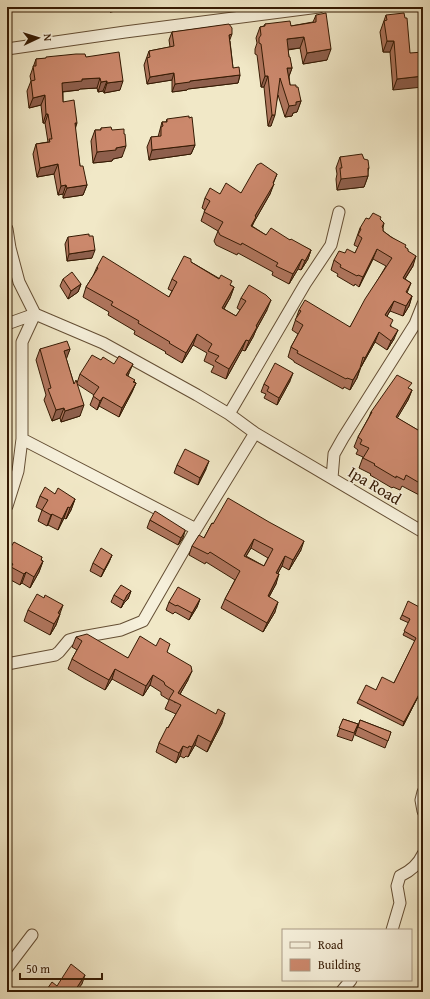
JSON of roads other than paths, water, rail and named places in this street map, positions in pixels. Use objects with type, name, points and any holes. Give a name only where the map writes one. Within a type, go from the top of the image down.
[{"type":"street","points":[[7,49],[319,7]]},
{"type":"street","points":[[229,414],[305,284],[331,245],[339,212]]},
{"type":"street","points":[[7,229],[10,248],[19,282],[34,314],[22,342],[22,439],[18,471],[7,506]]},
{"type":"street","points":[[332,478],[334,454],[415,324],[423,304]]},
{"type":"street","points":[[7,324],[34,314]]},
{"type":"street","name":"Ipa Road","points":[[34,314],[103,343],[190,391],[229,414],[255,433],[423,532]]},
{"type":"street","points":[[7,664],[54,655],[59,652],[69,640],[121,630],[143,620],[196,529],[255,433]]},
{"type":"street","points":[[22,439],[196,529]]},
{"type":"street","points":[[423,792],[421,800],[423,811]]},
{"type":"street","points":[[392,929],[400,903],[397,886],[400,876],[409,872],[419,863],[423,854]]},
{"type":"street","points":[[7,968],[32,936]]},
{"type":"street","points":[[341,992],[350,981]]}]
